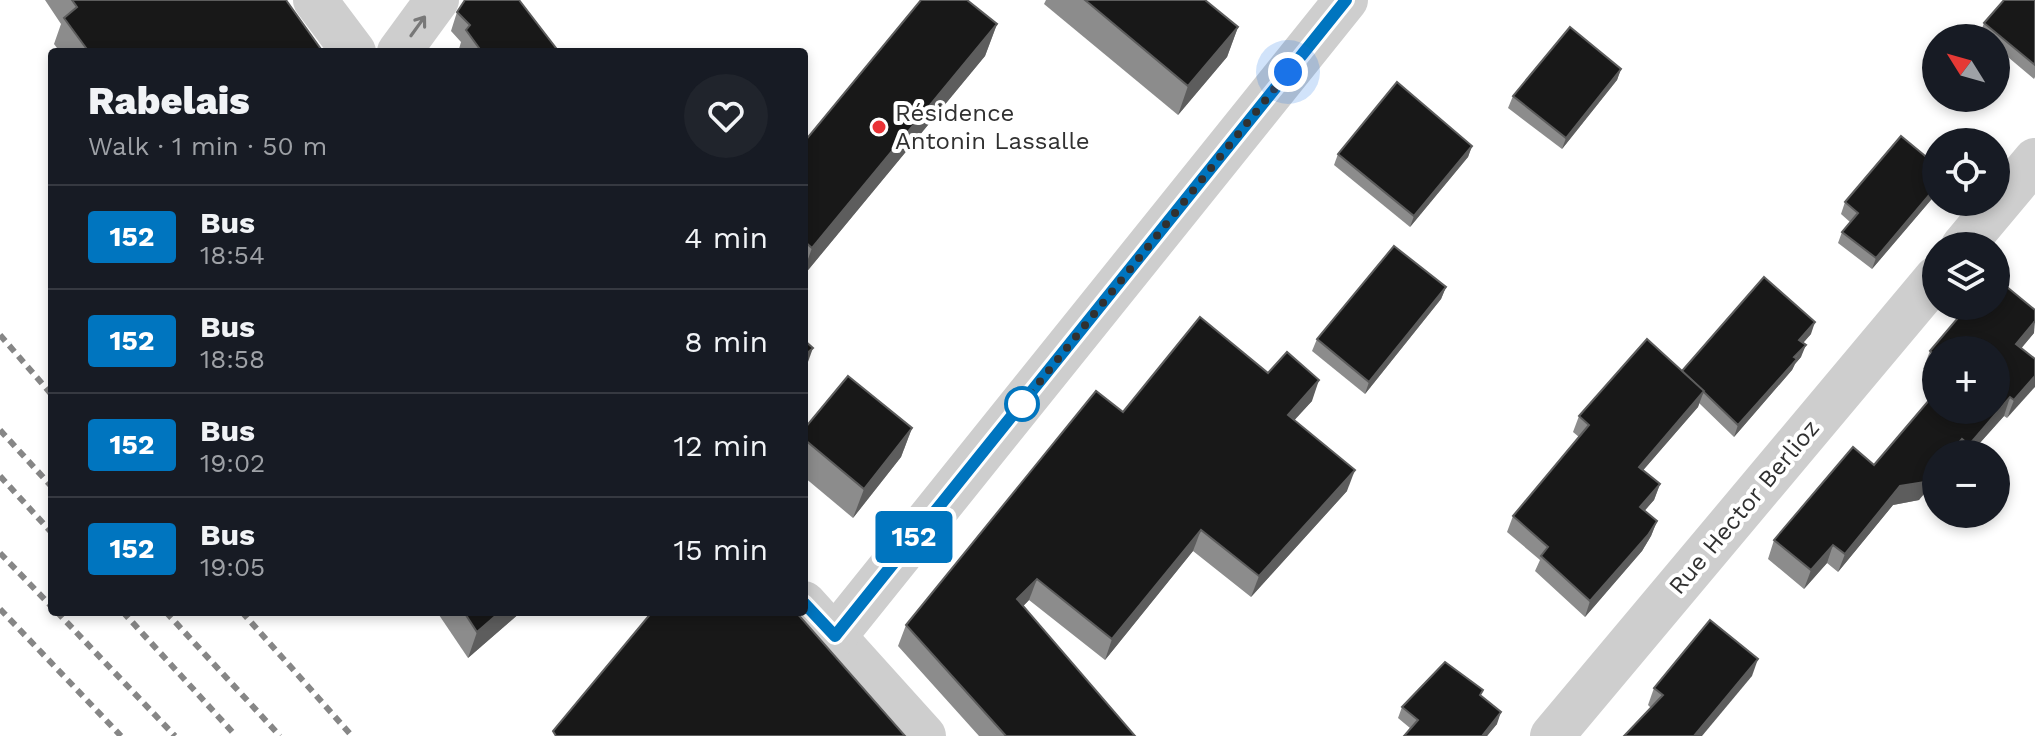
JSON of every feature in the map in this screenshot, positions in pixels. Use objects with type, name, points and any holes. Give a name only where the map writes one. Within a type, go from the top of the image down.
[{"type":"street","points":[[315,0],[351,48]]},
{"type":"street","points":[[402,48],[437,0]]},
{"type":"street","points":[[835,636],[1346,0]]},
{"type":"street","points":[[1975,232],[2035,160]]},
{"type":"street","name":"Rue Hector Berlioz","points":[[1552,736],[1922,295]]},
{"type":"street","points":[[808,607],[924,736]]},
{"type":"building","points":[[72,0],[286,0],[320,48],[86,48],[64,18],[77,7]]},
{"type":"building","points":[[465,0],[519,0],[556,48],[479,48],[466,30],[470,25],[457,12]]},
{"type":"building","name":"Résidence Antonin Lassalle","points":[[921,0],[967,0],[997,24],[812,248],[808,244],[808,137]]},
{"type":"building","points":[[1085,0],[1205,0],[1238,27],[1188,86]]},
{"type":"building","points":[[2004,0],[2035,0],[2035,65],[2010,44],[2010,24],[1984,23]]},
{"type":"building","points":[[1570,27],[1621,69],[1566,138],[1513,96]]},
{"type":"building","points":[[1397,82],[1472,146],[1414,216],[1338,154]]},
{"type":"building","points":[[1901,136],[1922,153],[1922,204],[1876,258],[1842,232],[1858,213],[1845,202]]},
{"type":"building","points":[[1394,246],[1446,287],[1369,382],[1317,339]]},
{"type":"building","points":[[1764,277],[1815,322],[1799,340],[1806,345],[1794,357],[1797,359],[1738,425],[1682,371]]},
{"type":"building","points":[[2010,289],[2035,310],[2035,321],[2016,344],[2035,359],[2035,376],[2014,400],[2010,397],[2010,336],[1943,336],[1956,320],[2010,320]]},
{"type":"building","points":[[1200,317],[1268,373],[1287,352],[1319,380],[1288,415],[1355,470],[1259,576],[1201,530],[1112,639],[1037,579],[1017,599],[1135,736],[1006,736],[906,625],[1096,391],[1123,412]]},
{"type":"building","points":[[1647,339],[1704,391],[1639,467],[1660,484],[1640,507],[1657,521],[1590,601],[1541,556],[1548,547],[1513,516],[1589,425],[1579,416]]},
{"type":"building","points":[[848,376],[912,428],[864,489],[808,442],[808,424]]},
{"type":"building","points":[[1922,408],[1922,424],[1987,424],[1973,440],[1922,440],[1922,482],[1900,486],[1845,554],[1833,545],[1811,570],[1774,540],[1853,447],[1874,465]]},
{"type":"building","points":[[467,616],[495,616],[477,632]]},
{"type":"building","points":[[649,616],[800,616],[905,736],[556,736],[553,731]]},
{"type":"building","points":[[1710,620],[1758,659],[1694,736],[1624,736],[1663,695],[1654,688]]},
{"type":"building","points":[[1445,662],[1483,690],[1480,695],[1501,712],[1482,736],[1404,736],[1418,720],[1402,707]]},
{"type":"railway","points":[[0,335],[48,390]]},
{"type":"railway","points":[[0,430],[48,483]]},
{"type":"railway","points":[[0,476],[48,529]]},
{"type":"railway","points":[[0,553],[48,603]]},
{"type":"railway","points":[[0,609],[121,736]]},
{"type":"railway","points":[[61,616],[175,736]]},
{"type":"railway","points":[[127,616],[236,736]]},
{"type":"railway","points":[[170,616],[280,736]]},
{"type":"railway","points":[[246,616],[352,736]]},
{"type":"bus line","name":"152","points":[[808,607],[835,636],[1346,0]]},
{"type":"place","name":"Résidence Antonin Lassalle","points":[[879,127]]},
{"type":"route","points":[[1022,404],[1288,72]]}]
